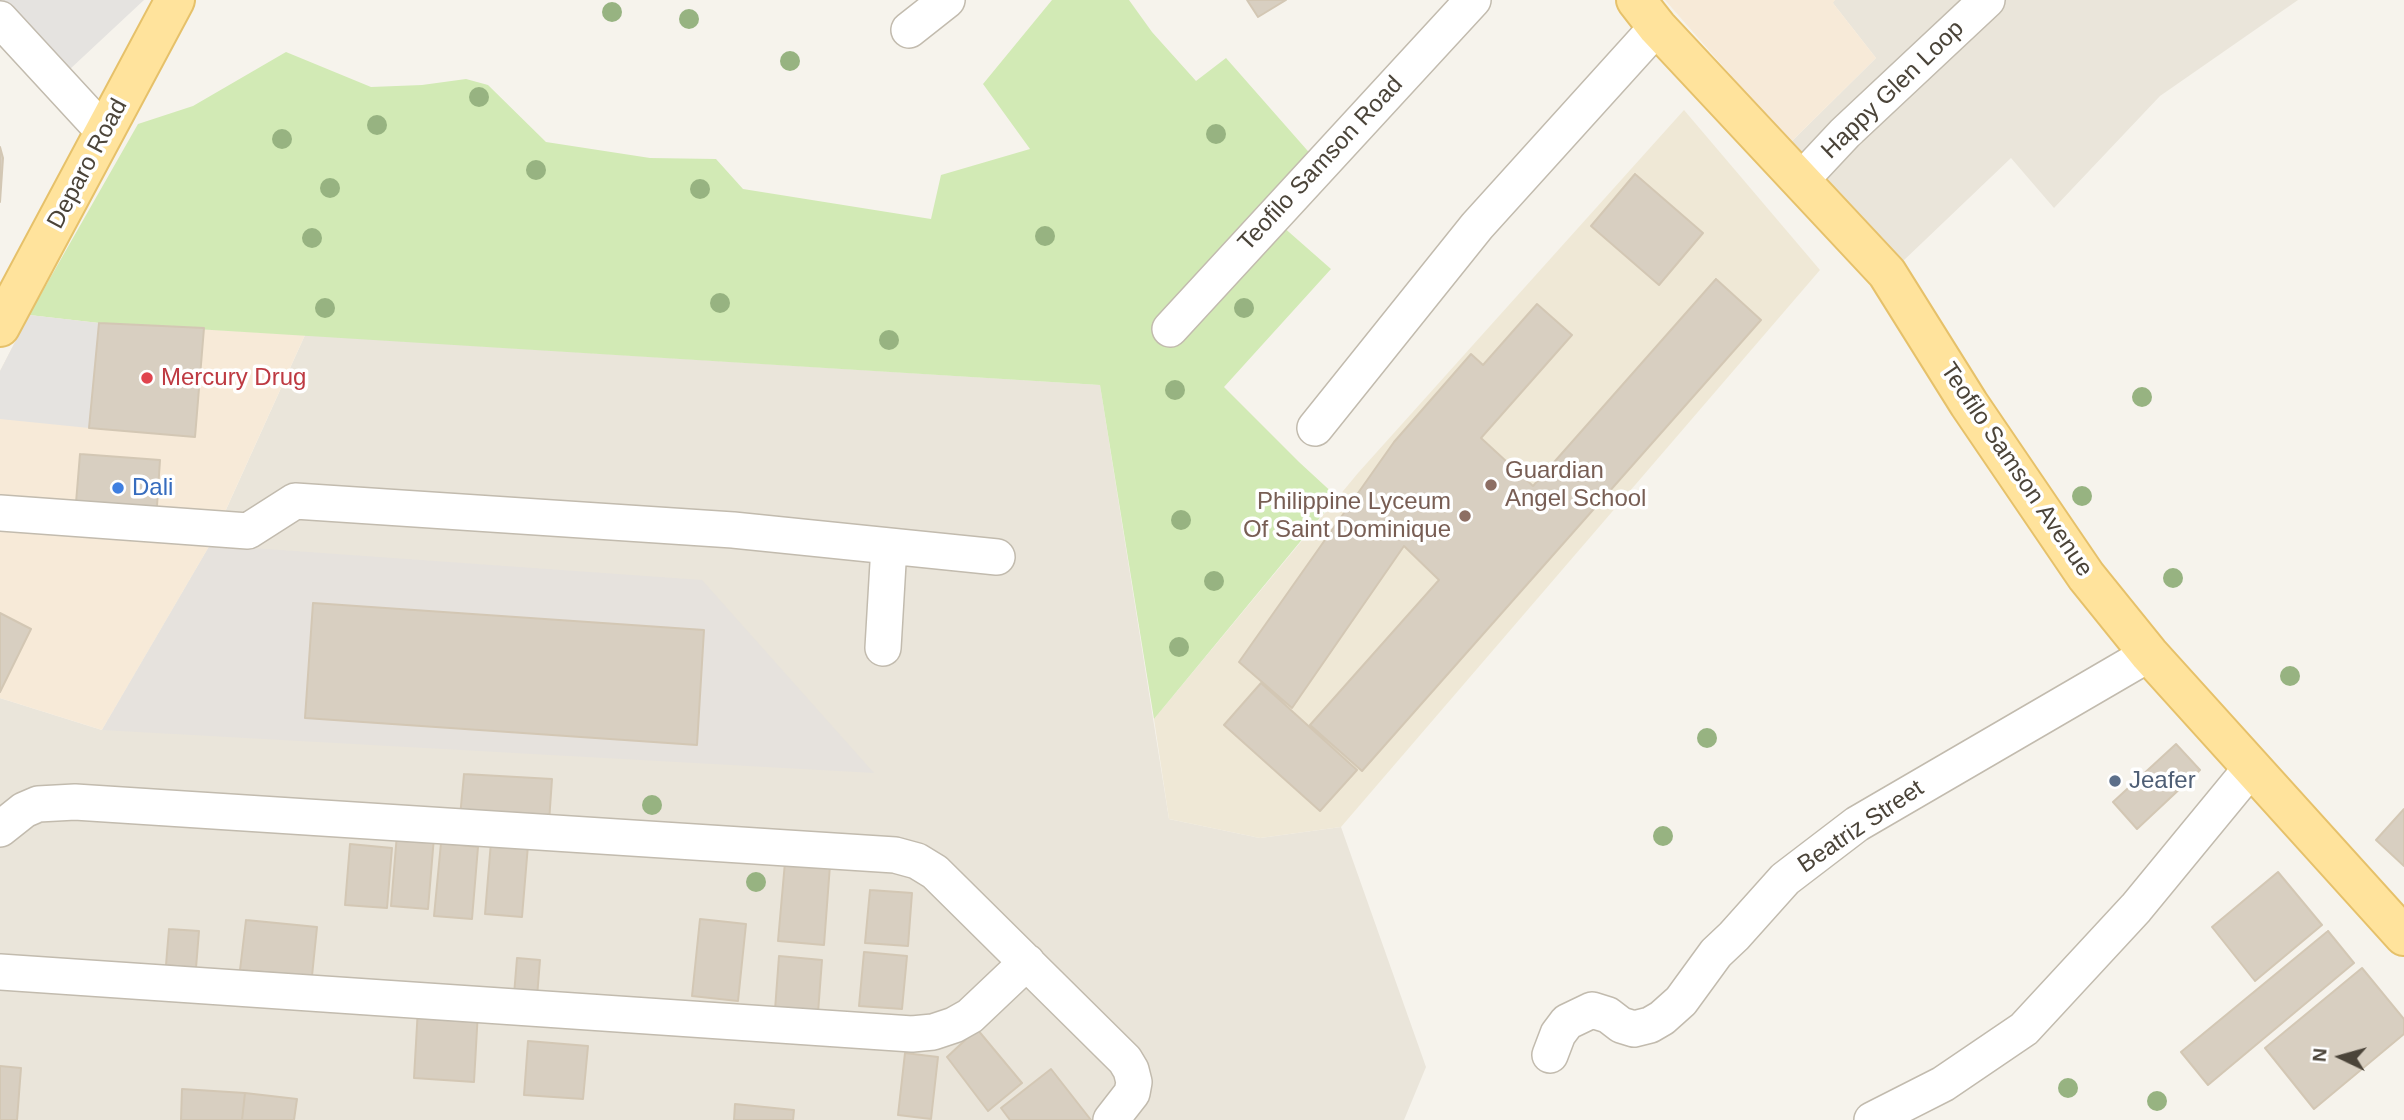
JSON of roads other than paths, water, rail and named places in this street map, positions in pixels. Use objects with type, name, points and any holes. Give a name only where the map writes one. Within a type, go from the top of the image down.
[{"type":"main road","name":"Deparo Road","points":[[0,327],[175,0]]},
{"type":"main road","name":"Teofilo Samson Avenue","points":[[1646,13],[1887,273],[2034,501],[2086,576],[2149,654],[2404,936]]},
{"type":"street","points":[[908,30],[947,0]]},
{"type":"street","name":"Teofilo Samson Road","points":[[1170,329],[1473,0]]},
{"type":"street","name":"Happy Glen Loop","points":[[1800,181],[1845,133],[1987,0]]},
{"type":"street","points":[[1315,428],[1646,13]]},
{"type":"street","points":[[0,19],[105,133]]},
{"type":"street","points":[[0,513],[248,531],[295,501],[733,530],[997,558]]},
{"type":"street","points":[[883,648],[888,546]]},
{"type":"street","name":"Beatriz Street","points":[[1550,1055],[1558,1034],[1567,1022],[1592,1010],[1634,1029],[1650,1025],[1662,1018],[1681,1001],[1716,953],[1785,878],[1846,832],[2149,654]]},
{"type":"street","points":[[1872,1120],[1943,1084],[2024,1029],[2136,908],[2252,767]]},
{"type":"street","points":[[0,829],[24,810],[38,804],[75,802],[895,855],[917,861],[935,872],[1125,1060],[1134,1082],[1132,1093],[1111,1120]]},
{"type":"street","points":[[0,972],[912,1034],[933,1032],[970,1016],[1027,962]]},
{"type":"place","name":"Mercury Drug","points":[[147,378]]},
{"type":"place","name":"Guardian Angel School","points":[[1491,485]]},
{"type":"place","name":"Dali","points":[[118,488]]},
{"type":"place","name":"Philippine Lyceum Of Saint Dominique","points":[[1465,516]]},
{"type":"place","name":"Jeafer","points":[[2115,781]]}]
